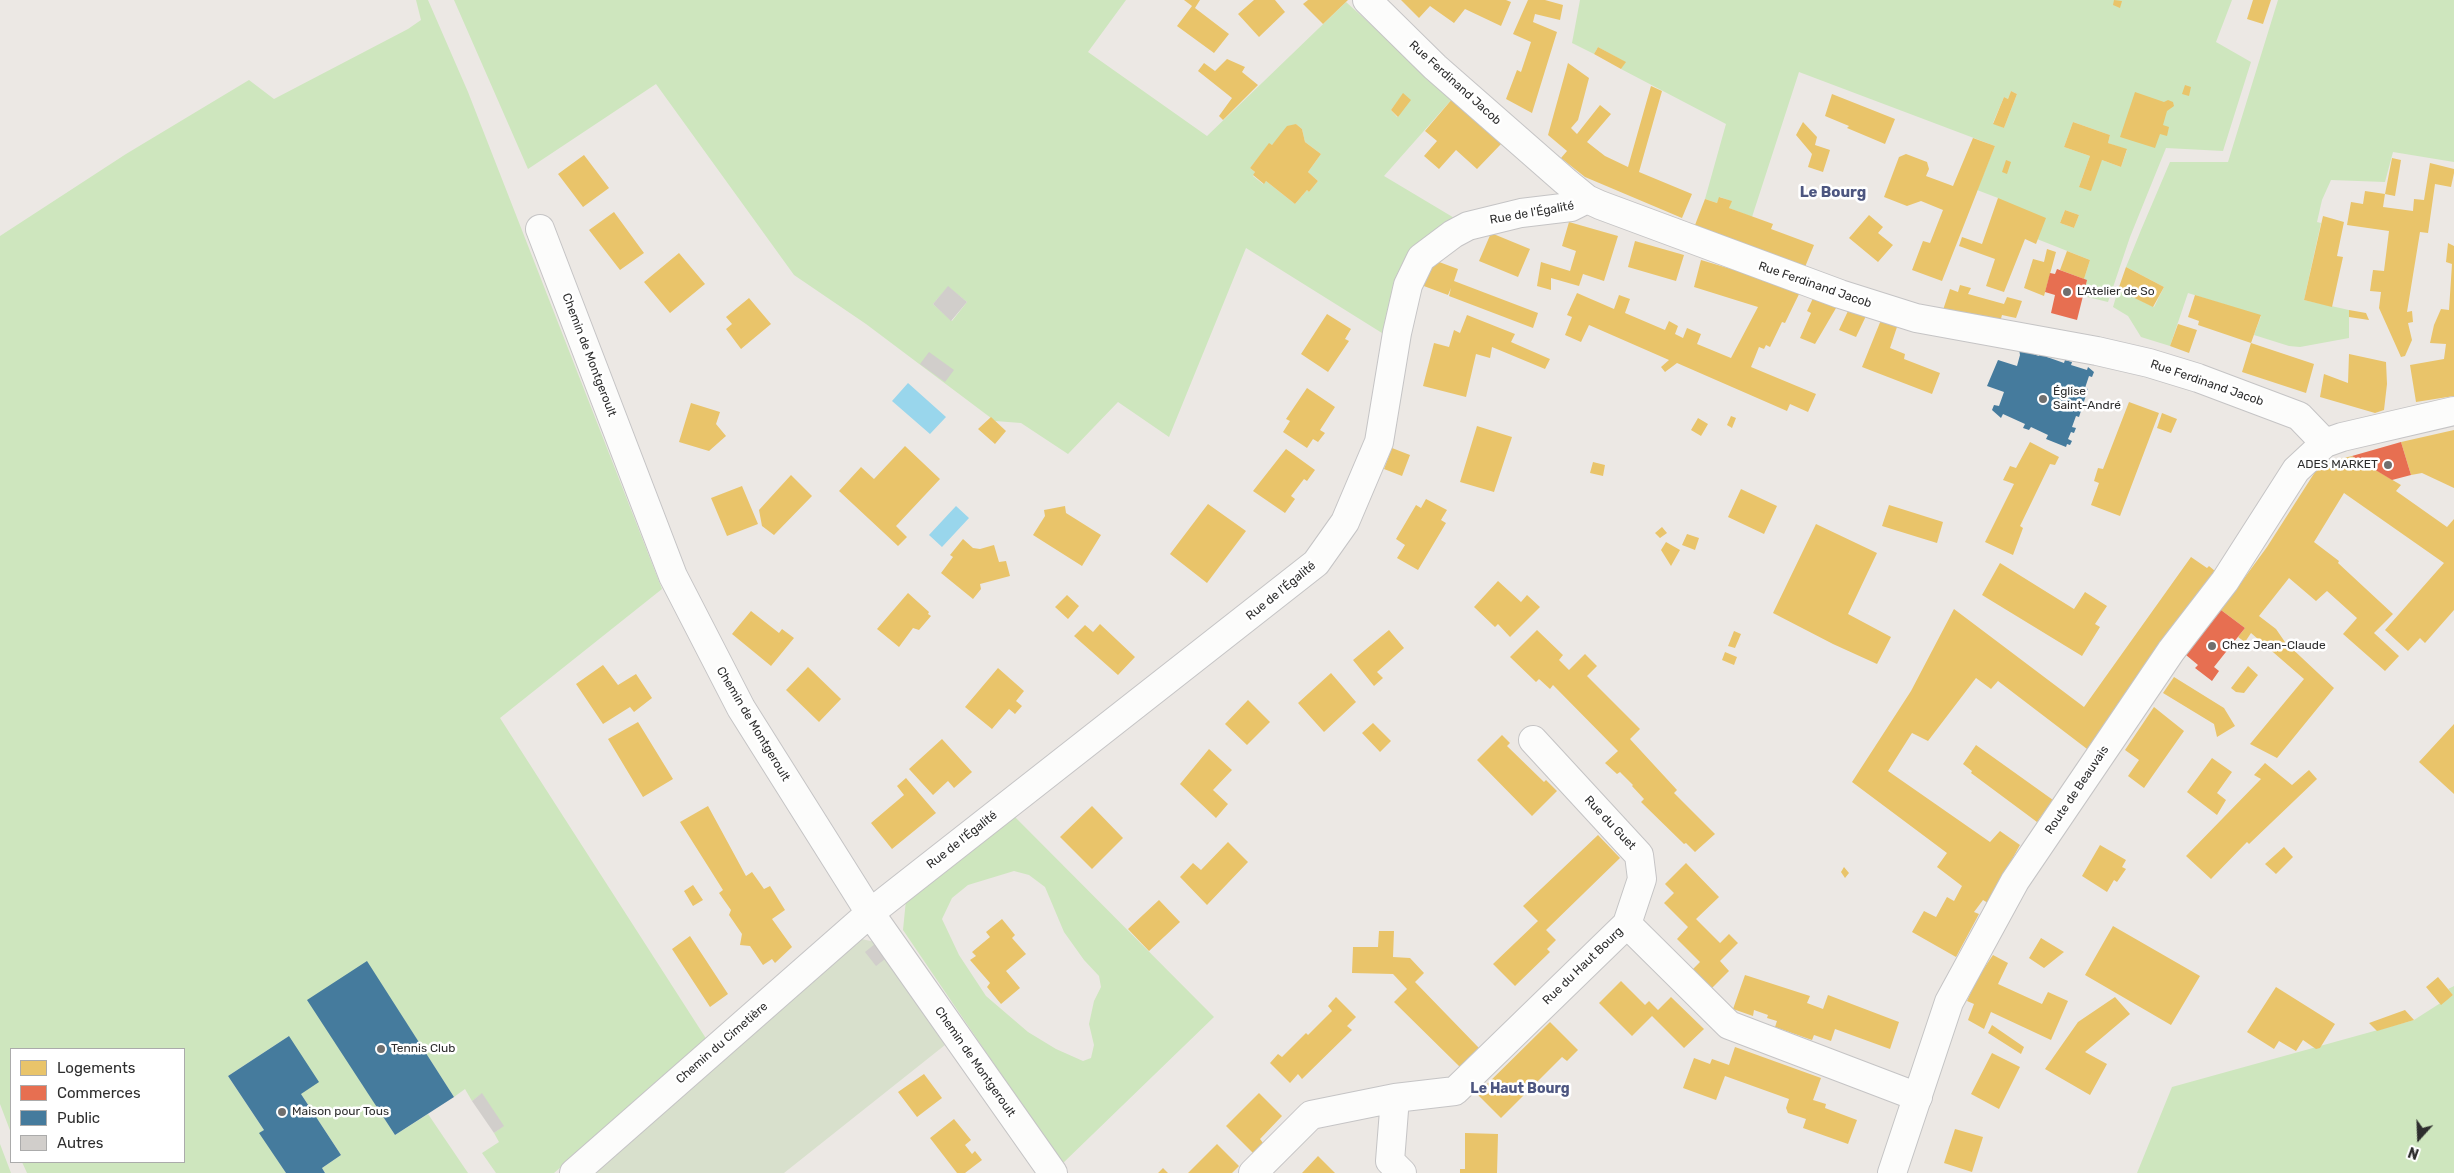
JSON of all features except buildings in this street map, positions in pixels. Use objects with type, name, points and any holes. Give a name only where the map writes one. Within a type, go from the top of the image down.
[{"type":"street","name":"Rue Ferdinand Jacob","points":[[1367,0],[1435,67],[1587,199],[1620,214],[1701,244],[1840,294],[1916,318],[2097,350],[2198,378],[2299,416],[2325,444]]},
{"type":"street","name":"Rue de l'Égalité","points":[[870,912],[1316,563],[1345,522],[1371,465],[1382,430],[1397,333],[1408,285],[1414,268],[1427,252],[1468,226],[1521,213],[1571,207],[1587,199]]},
{"type":"street","name":"Chemin de Montgeroult","points":[[540,229],[673,576],[741,708],[870,912],[1053,1173]]},
{"type":"street","points":[[2325,444],[2342,437],[2454,411]]},
{"type":"street","name":"Route de Beauvais","points":[[1892,1173],[1949,1002],[2015,881],[2171,651],[2224,581],[2296,470],[2325,444]]},
{"type":"street","name":"Rue du Guet","points":[[1533,740],[1639,854],[1642,879],[1626,924]]},
{"type":"street","name":"Chemin du Cimetière","points":[[574,1173],[870,912]]},
{"type":"street","name":"Rue du Haut Bourg","points":[[1253,1173],[1311,1115],[1395,1098],[1455,1091],[1626,924],[1729,1025],[1918,1097]]},
{"type":"street","points":[[1395,1098],[1390,1162],[1402,1173]]},
{"type":"green space","points":[[416,0],[428,0],[468,92],[662,589],[500,718],[707,1040],[554,1173],[496,1173],[482,1153],[499,1142],[494,1133],[503,1126],[482,1094],[472,1101],[465,1089],[454,1097],[367,962],[308,1000],[395,1135],[428,1114],[468,1173],[325,1173],[322,1168],[341,1155],[301,1094],[289,1036],[228,1076],[264,1130],[260,1133],[286,1173],[27,1173],[22,1163],[185,1163],[185,1048],[10,1048],[10,1130],[0,1104],[0,236],[126,154],[249,80],[274,99],[408,29],[421,20]]},
{"type":"green space","points":[[454,0],[1126,0],[1088,52],[1207,136],[1346,2],[1453,98],[1384,176],[1456,219],[1396,285],[1382,333],[1246,248],[1169,437],[1118,402],[1068,454],[1021,423],[995,421],[866,324],[794,275],[656,84],[528,169]],"holes":[[[1403,94],[1398,117],[1397,117],[1391,110]],[[1296,124],[1302,129],[1305,142],[1321,154],[1308,172],[1318,181],[1295,204],[1266,181],[1263,184],[1253,176],[1255,172],[1250,168],[1269,144],[1272,145]],[[948,287],[967,302],[952,321],[933,304]]]},
{"type":"green space","points":[[1580,0],[2232,0],[2216,42],[2251,62],[2223,151],[2166,148],[2130,237],[2108,302],[2083,296],[2084,279],[2090,260],[2037,239],[1998,198],[1977,190],[1995,146],[1799,72],[1752,217],[1729,208],[1731,201],[1720,197],[1717,203],[1705,199],[1726,124],[1621,69],[1625,62],[1598,47],[1594,54],[1572,43]],"holes":[[[2011,91],[2017,94],[2004,128],[1993,123],[2004,97],[2008,99]],[[2073,122],[2110,135],[2108,143],[2127,150],[2121,167],[2102,160],[2079,187],[2090,156],[2064,147]],[[2065,210],[2079,215],[2074,228],[2060,223]]]},
{"type":"green space","points":[[2278,0],[2454,0],[2454,162],[2393,152],[2385,182],[2331,180],[2322,200],[2317,222],[2321,223],[2304,300],[2349,310],[2349,338],[2300,347],[2289,346],[2254,335],[2261,316],[2188,293],[2170,346],[2141,337],[2128,316],[2113,307],[2118,290],[2154,307],[2164,287],[2126,267],[2141,230],[2170,162],[2228,162]]},
{"type":"green space","points":[[1013,815],[1214,1017],[1062,1164],[903,930],[906,900]],"holes":[[[1014,871],[1029,875],[1045,887],[1064,932],[1084,960],[1099,976],[1101,987],[1094,1001],[1089,1024],[1094,1045],[1091,1058],[1083,1061],[1056,1049],[1028,1032],[986,996],[959,955],[942,919],[952,898],[968,885]]]},
{"type":"green space","points":[[857,938],[875,942],[945,1045],[784,1173],[589,1173]]},
{"type":"green space","points":[[2454,986],[2454,1173],[2137,1173],[2172,1087],[2414,1020],[2453,995],[2448,989]]},
{"type":"green space","points":[[0,1144],[11,1173],[0,1173]]},
{"type":"water","points":[[908,383],[946,417],[930,434],[892,401]]},
{"type":"water","points":[[956,506],[969,518],[942,547],[929,535]]},
{"type":"place","name":"L'Atelier de So","points":[[2067,292]]},
{"type":"place","name":"Église Saint-André","points":[[2043,399]]},
{"type":"place","name":"ADES MARKET","points":[[2388,465]]},
{"type":"place","name":"Chez Jean-Claude","points":[[2212,646]]},
{"type":"place","name":"Tennis Club","points":[[381,1049]]},
{"type":"place","name":"Maison pour Tous","points":[[282,1112]]},
{"type":"district","name":"Le Bourg","points":[[1833,193]]},
{"type":"district","name":"Le Haut Bourg","points":[[1520,1089]]}]
